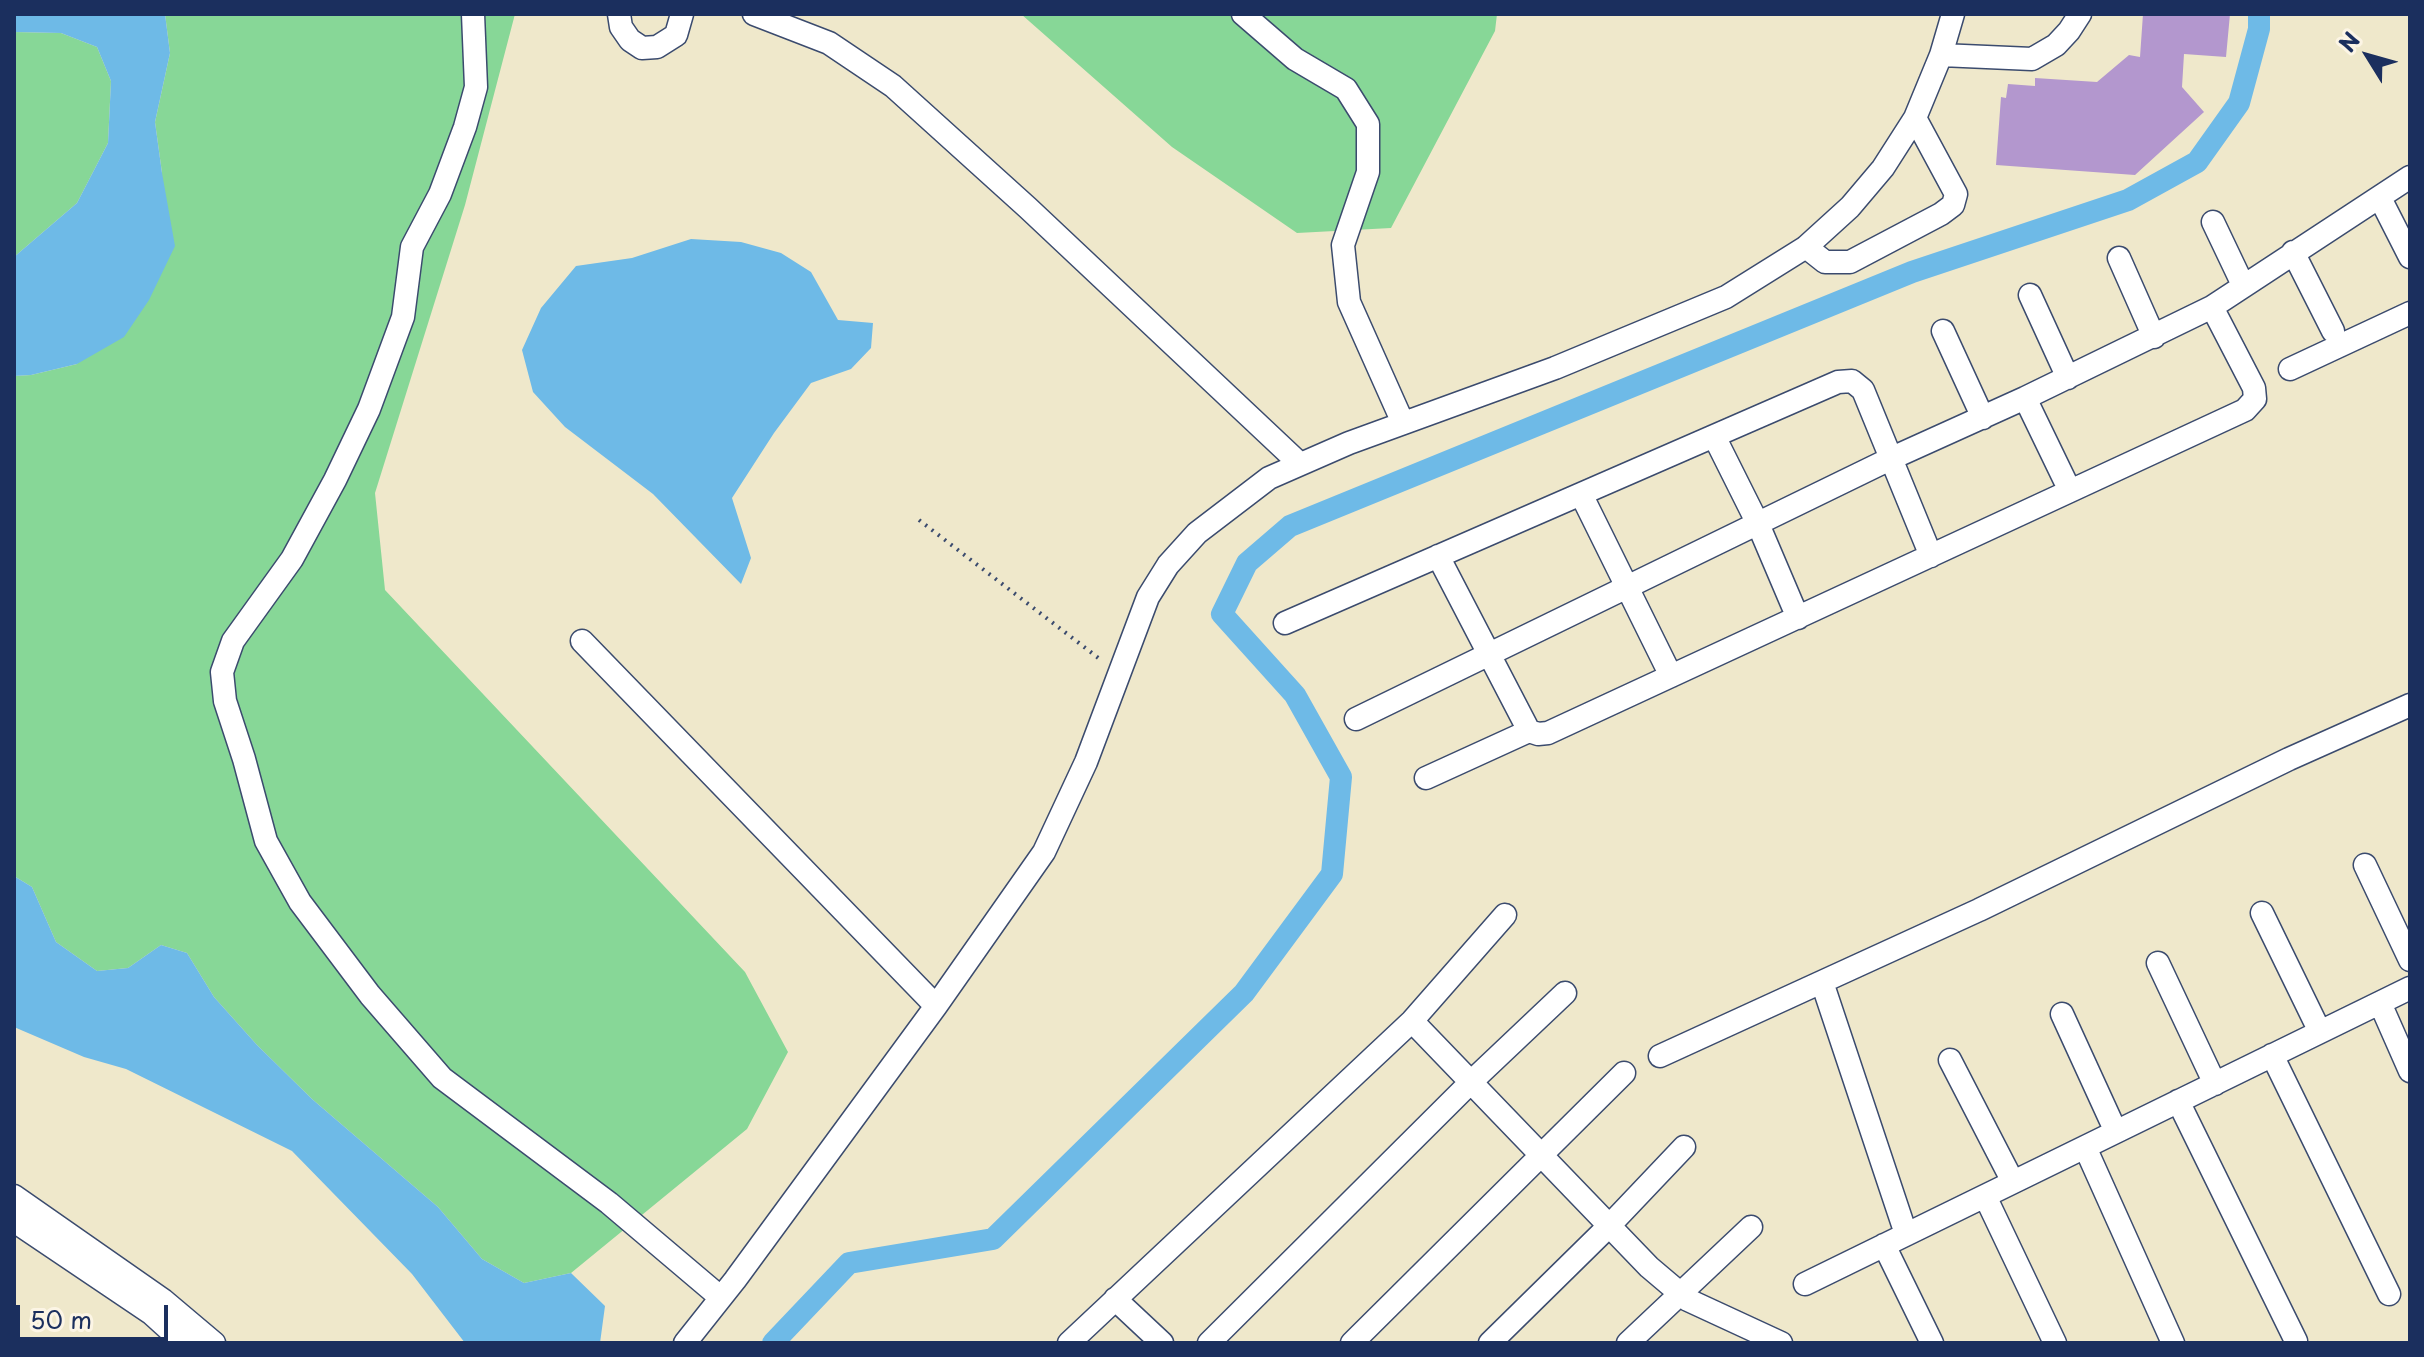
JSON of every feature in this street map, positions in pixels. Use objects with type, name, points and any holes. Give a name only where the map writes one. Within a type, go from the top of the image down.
[{"type":"street","points":[[473,14],[476,87],[440,194],[412,247],[403,317],[369,409],[335,480],[292,559],[233,641],[222,672],[225,701],[266,841],[300,902],[370,995],[442,1078],[609,1203],[720,1297]]},
{"type":"street","points":[[619,14],[621,27],[630,40],[642,48],[657,47],[676,35],[682,14]]},
{"type":"street","points":[[754,14],[829,43],[893,86],[1028,208],[1300,464]]},
{"type":"street","points":[[1243,14],[1295,59],[1346,89],[1368,124],[1368,172],[1343,245],[1349,302],[1403,423]]},
{"type":"street","points":[[685,1343],[735,1280],[936,1006],[1044,852],[1086,762],[1148,597],[1168,565],[1197,533],[1269,478],[1403,423],[1555,368],[1726,297],[1806,247],[1850,207],[1883,168],[1915,118],[1941,55],[1953,14]]},
{"type":"street","points":[[1941,55],[2032,59],[2056,45],[2080,14]]},
{"type":"street","points":[[1806,247],[1825,262],[1850,262],[1953,205],[1956,194],[1915,118]]},
{"type":"street","points":[[1356,719],[1890,459],[2154,337],[2212,307],[2410,177]]},
{"type":"street","points":[[2380,198],[2410,257]]},
{"type":"street","points":[[2213,222],[2243,285]]},
{"type":"street","points":[[2293,252],[2333,331]]},
{"type":"street","points":[[2119,258],[2154,337]]},
{"type":"street","points":[[2030,295],[2068,378]]},
{"type":"street","points":[[1426,778],[1529,731],[1548,733],[2245,410],[2255,399],[2254,388],[2212,307]]},
{"type":"street","points":[[2290,369],[2410,313]]},
{"type":"street","points":[[1943,331],[1983,418]]},
{"type":"street","points":[[1285,623],[1838,382],[1852,381],[1863,390],[1931,556]]},
{"type":"street","points":[[2025,398],[2070,491]]},
{"type":"street","points":[[1714,436],[1758,524],[1798,618]]},
{"type":"street","points":[[1581,494],[1671,676]]},
{"type":"street","points":[[1438,556],[1529,731]]},
{"type":"street","points":[[582,641],[936,1006]]},
{"type":"street","points":[[1660,1056],[1979,910],[2289,759],[2410,705]]},
{"type":"street","points":[[2365,865],[2410,960]]},
{"type":"street","points":[[2262,913],[2320,1032]]},
{"type":"street","points":[[1069,1343],[1412,1021],[1505,915]]},
{"type":"street","points":[[2158,963],[2215,1084]]},
{"type":"street","points":[[1822,982],[1906,1234]]},
{"type":"street","points":[[1805,1284],[2410,988]]},
{"type":"street","points":[[1209,1343],[1471,1082],[1565,993]]},
{"type":"street","points":[[2380,1003],[2410,1071]]},
{"type":"street","points":[[2062,1014],[2116,1132]]},
{"type":"street","points":[[1412,1021],[1649,1267],[1688,1300],[1773,1342]]},
{"type":"street","points":[[2272,1055],[2389,1294]]},
{"type":"street","points":[[1950,1060],[2013,1182]]},
{"type":"street","points":[[1352,1343],[1624,1073]]},
{"type":"street","points":[[2178,1101],[2296,1341]]},
{"type":"street","points":[[1490,1343],[1684,1147]]},
{"type":"street","points":[[2085,1147],[2173,1343]]},
{"type":"street","points":[[14,1196],[163,1300],[214,1343]]},
{"type":"street","points":[[1985,1196],[2055,1343]]},
{"type":"street","points":[[14,1221],[152,1314],[184,1343]]},
{"type":"street","points":[[1628,1343],[1751,1227]]},
{"type":"street","points":[[1884,1245],[1932,1343]]},
{"type":"street","points":[[1115,1299],[1162,1343]]},
{"type":"path","points":[[919,520],[1119,673]]},
{"type":"green space","points":[[165,14],[515,14],[465,205],[375,493],[385,590],[745,972],[788,1052],[747,1129],[571,1273],[524,1283],[482,1259],[438,1207],[312,1099],[257,1045],[214,997],[187,953],[161,945],[128,968],[97,971],[56,942],[32,887],[14,876],[14,376],[77,364],[162,173],[155,122],[170,53]]},
{"type":"green space","points":[[1021,14],[1497,14],[1495,31],[1391,228],[1297,233],[1172,147]]},
{"type":"green space","points":[[14,32],[61,33],[97,47],[111,81],[108,143],[77,203],[14,257]]},
{"type":"water","points":[[14,14],[165,14],[170,53],[155,122],[175,246],[149,300],[124,337],[77,364],[14,376],[14,257],[77,203],[108,143],[111,81],[97,47],[61,33],[14,32]]},
{"type":"water","points":[[691,239],[741,242],[781,253],[811,272],[838,320],[873,323],[871,348],[851,369],[811,383],[732,498],[751,558],[741,584],[653,494],[565,427],[533,392],[522,350],[541,308],[576,266],[632,258]]},
{"type":"water","points":[[14,876],[32,887],[56,942],[97,971],[128,968],[161,945],[187,953],[214,997],[257,1045],[312,1099],[438,1207],[482,1259],[524,1283],[571,1273],[605,1306],[600,1343],[465,1343],[412,1274],[292,1151],[126,1069],[84,1057],[14,1027]]},
{"type":"building","points":[[2143,14],[2230,14],[2226,57],[2184,54],[2182,87],[2204,112],[2135,175],[1996,165],[2001,97],[2006,98],[2008,84],[2035,86],[2035,78],[2097,82],[2129,55],[2140,57]]},
{"type":"waterway","points":[[773,1343],[849,1263],[993,1239],[1244,993],[1332,874],[1341,777],[1295,695],[1222,614],[1247,563],[1290,526],[1912,272],[2128,200],[2197,162],[2239,103],[2259,29],[2259,14]]}]
